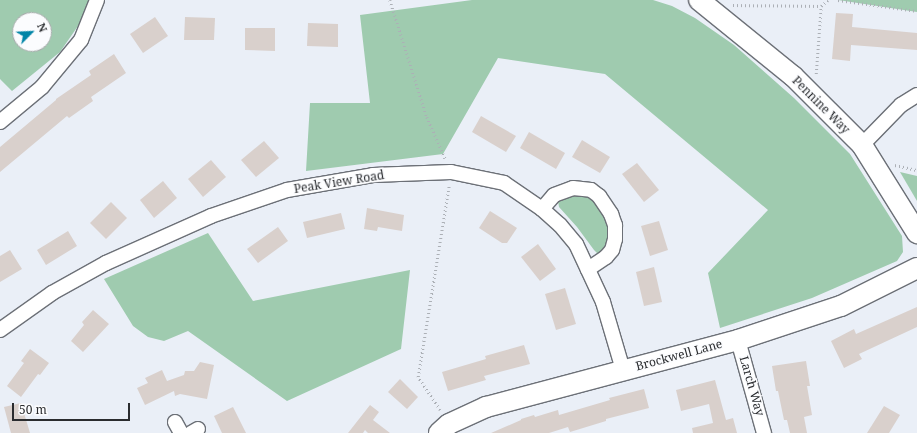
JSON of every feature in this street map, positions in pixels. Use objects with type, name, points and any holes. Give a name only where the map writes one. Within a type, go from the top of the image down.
[{"type":"street","points":[[0,122],[42,87],[81,40],[97,0]]},
{"type":"street","name":"Pennine Way","points":[[702,2],[793,76],[862,145],[917,233]]},
{"type":"street","points":[[862,145],[902,105],[917,95]]},
{"type":"street","name":"Peak View Road","points":[[0,330],[52,293],[106,263],[211,216],[287,190],[373,175],[451,172],[504,183],[542,209],[560,225],[576,244],[603,302],[623,370]]},
{"type":"street","points":[[542,209],[554,195],[573,188],[591,190],[599,196],[611,214],[615,225],[615,238],[612,250],[606,257],[588,269]]},
{"type":"street","name":"Brockwell Lane","points":[[444,429],[486,407],[738,340],[842,306],[917,268]]},
{"type":"street","name":"Larch Way","points":[[738,340],[764,433]]},
{"type":"path","points":[[390,0],[427,117],[451,172],[418,376],[444,429]]},
{"type":"path","points":[[702,2],[821,6],[828,0]]},
{"type":"path","points":[[838,0],[917,11]]},
{"type":"path","points":[[814,97],[821,6]]},
{"type":"green space","points":[[0,0],[90,0],[78,26],[60,52],[12,91],[0,79]]},
{"type":"green space","points":[[472,0],[653,0],[672,6],[695,18],[734,45],[794,98],[850,154],[902,236],[903,252],[897,261],[812,298],[720,328],[708,273],[768,210],[605,74],[498,58],[443,154],[306,171],[310,103],[370,103],[360,15]]},
{"type":"green space","points":[[838,0],[917,0],[917,12]]},
{"type":"green space","points":[[900,172],[917,176],[917,201]]},
{"type":"green space","points":[[575,194],[586,195],[596,202],[610,223],[608,246],[603,252],[598,254],[594,250],[577,227],[559,207],[558,201],[561,197]]},
{"type":"green space","points":[[208,233],[253,301],[410,270],[401,349],[287,401],[188,331],[164,341],[148,337],[133,326],[104,279]]},
{"type":"building","points":[[836,13],[853,14],[852,27],[917,33],[917,50],[851,45],[850,61],[832,59]]},
{"type":"building","points":[[155,17],[168,36],[143,53],[130,34]]},
{"type":"building","points":[[185,17],[215,18],[214,40],[184,40]]},
{"type":"building","points":[[308,23],[338,24],[338,47],[307,46]]},
{"type":"building","points":[[245,28],[275,28],[275,51],[245,50]]},
{"type":"building","points":[[114,54],[126,73],[91,97],[93,101],[69,118],[67,116],[0,172],[0,147],[56,99],[91,75],[89,71]]},
{"type":"building","points":[[481,116],[516,136],[506,152],[472,132]]},
{"type":"building","points":[[529,132],[565,153],[556,169],[520,148]]},
{"type":"building","points":[[582,140],[610,157],[600,173],[572,157]]},
{"type":"building","points":[[264,141],[279,158],[256,177],[241,160]]},
{"type":"building","points":[[211,160],[226,177],[203,197],[188,179]]},
{"type":"building","points":[[637,163],[659,190],[644,202],[622,174]]},
{"type":"building","points":[[163,181],[177,198],[154,218],[140,200]]},
{"type":"building","points":[[111,202],[127,218],[106,239],[90,223]]},
{"type":"building","points":[[367,208],[404,215],[402,231],[378,227],[377,231],[364,229]]},
{"type":"building","points":[[490,211],[517,228],[507,243],[502,243],[479,228]]},
{"type":"building","points":[[341,213],[345,229],[307,238],[303,222]]},
{"type":"building","points":[[659,221],[668,250],[650,256],[641,226]]},
{"type":"building","points":[[278,227],[288,241],[258,263],[247,249]]},
{"type":"building","points":[[68,231],[77,246],[46,265],[37,250]]},
{"type":"building","points":[[538,244],[556,269],[540,281],[521,257]]},
{"type":"building","points":[[10,250],[22,269],[0,282],[0,256]]},
{"type":"building","points":[[654,267],[662,302],[644,306],[636,272]]},
{"type":"building","points":[[565,288],[576,324],[556,330],[545,294]]},
{"type":"building","points":[[917,307],[917,327],[859,354],[862,359],[844,368],[831,341],[854,329],[856,334]]},
{"type":"building","points":[[93,310],[109,324],[83,352],[71,341],[84,325],[82,322]]},
{"type":"building","points":[[524,345],[530,364],[484,376],[486,380],[448,391],[442,372],[486,359],[485,356]]},
{"type":"building","points":[[30,349],[49,363],[40,375],[38,374],[21,397],[7,386],[24,363],[21,361]]},
{"type":"building","points":[[806,361],[810,386],[807,386],[812,415],[804,417],[807,433],[790,433],[787,420],[784,420],[778,391],[776,391],[772,366]]},
{"type":"building","points":[[200,362],[214,365],[207,399],[180,394],[175,396],[174,391],[145,405],[137,388],[148,383],[145,378],[162,370],[167,381],[184,375],[185,371],[194,371]]},
{"type":"building","points":[[400,379],[418,397],[407,409],[388,392]]},
{"type":"building","points":[[715,380],[726,420],[733,418],[737,433],[693,433],[692,428],[713,423],[709,404],[681,411],[676,390]]},
{"type":"building","points":[[644,389],[649,408],[606,419],[606,421],[570,432],[568,427],[549,433],[491,433],[521,419],[534,415],[535,417],[558,410],[559,415],[610,400],[609,398]]},
{"type":"building","points":[[21,403],[30,433],[11,433],[4,407]]},
{"type":"building","points":[[370,405],[379,412],[373,420],[390,433],[368,433],[365,430],[363,433],[348,433]]},
{"type":"building","points":[[884,406],[900,415],[889,433],[867,433]]},
{"type":"building","points":[[233,407],[246,433],[222,433],[214,416]]}]
